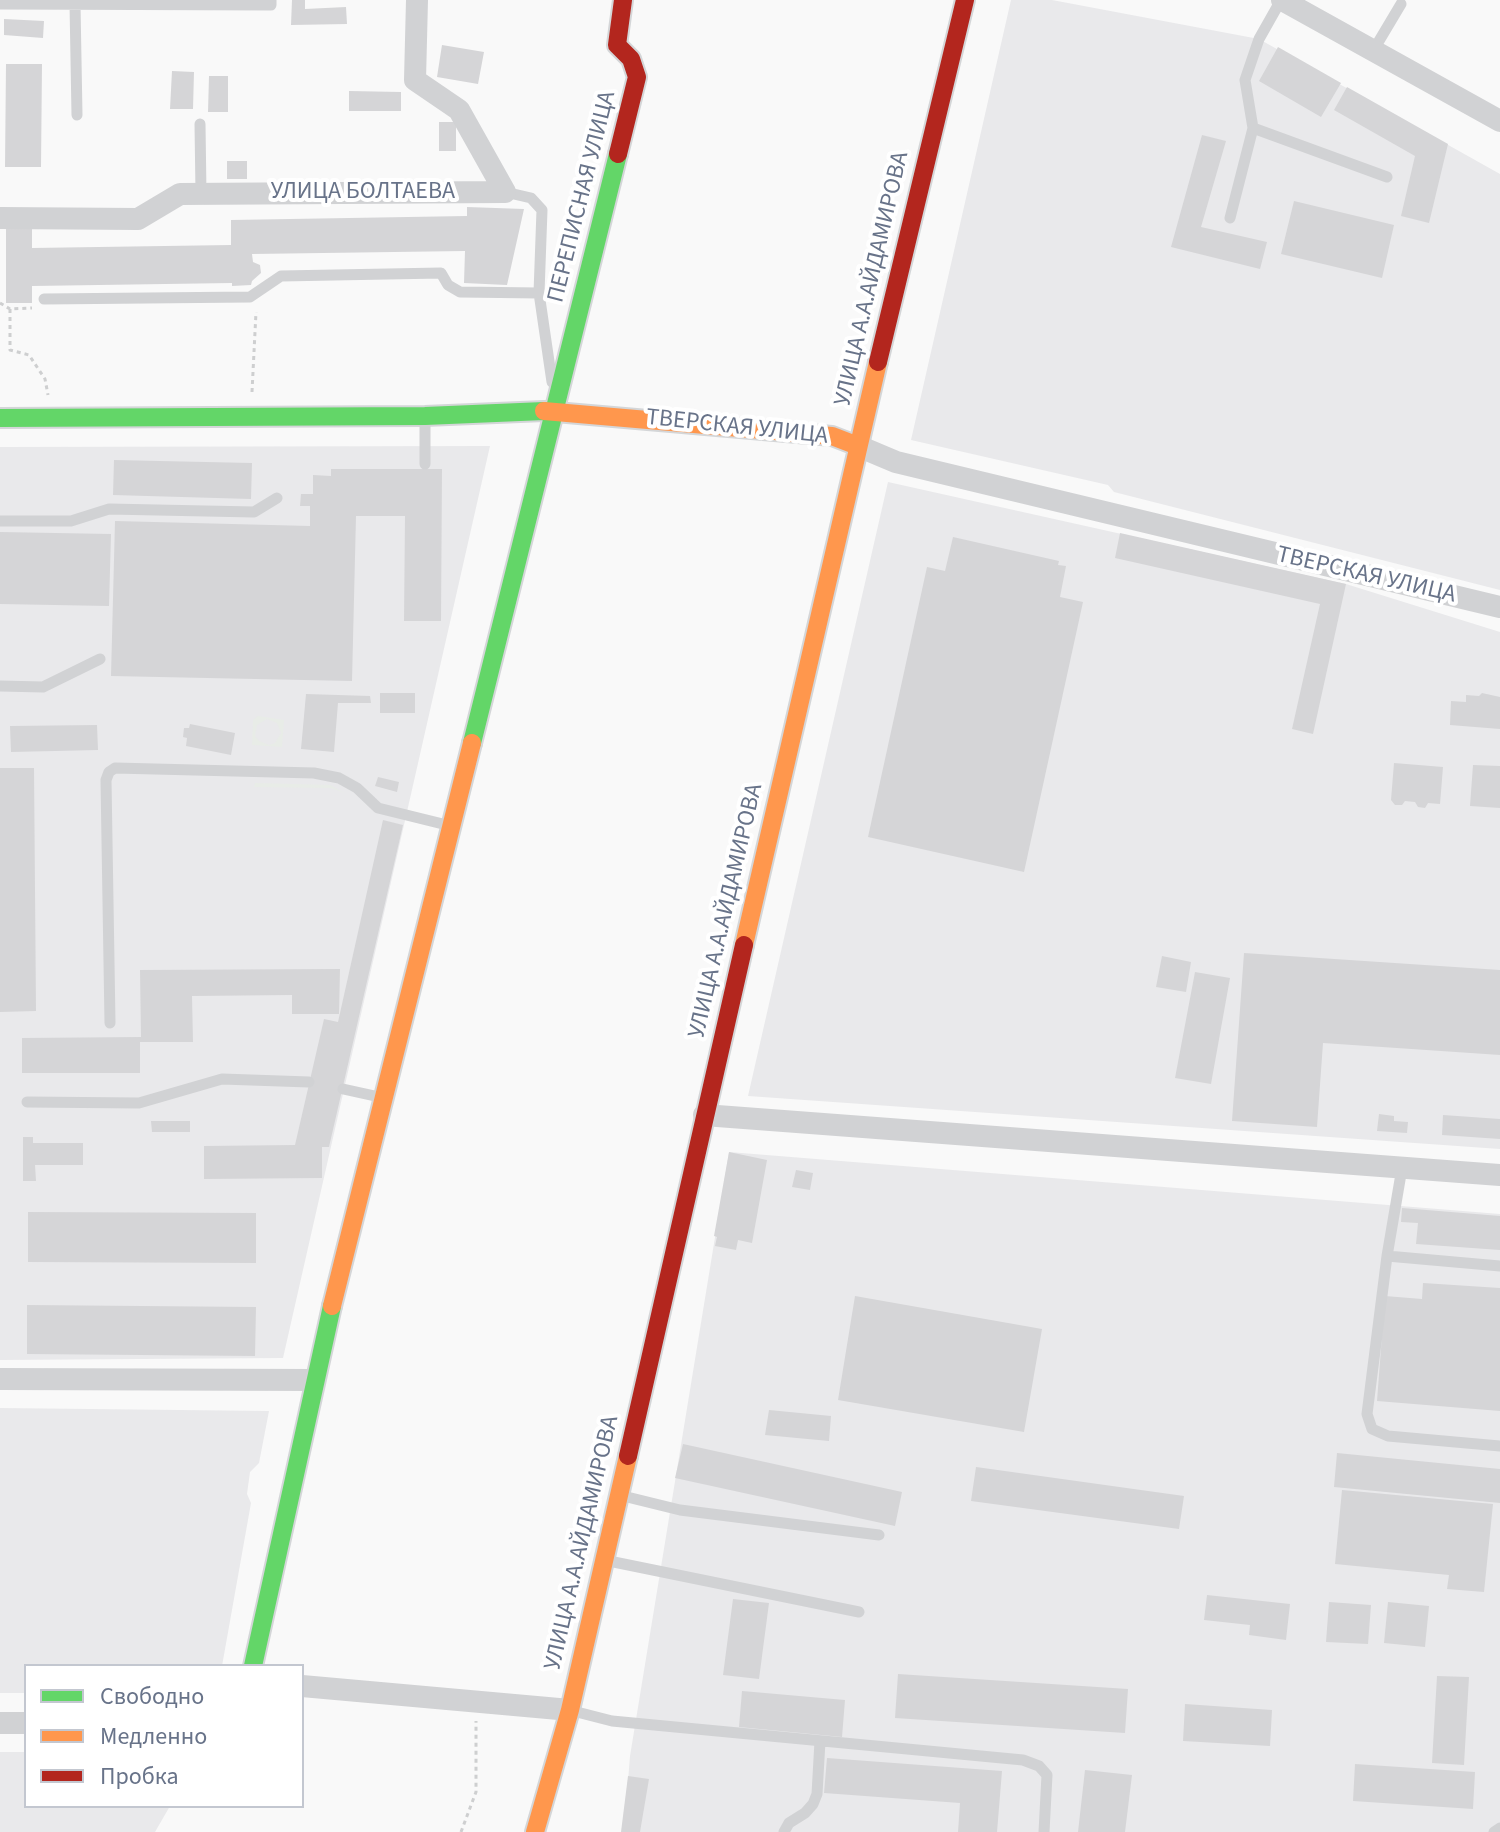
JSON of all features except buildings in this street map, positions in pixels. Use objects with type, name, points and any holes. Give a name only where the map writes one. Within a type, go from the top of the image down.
[{"type":"street","points":[[417,0],[415,80],[459,110],[505,192]]},
{"type":"street","name":"ПЕРЕПИСНАЯ УЛИЦА","points":[[253,1664],[314,1380],[637,77],[631,59],[617,45],[623,0]]},
{"type":"street","name":"УЛИЦА А.А.АЙДАМИРОВА","points":[[535,1832],[570,1710],[858,446],[965,0]]},
{"type":"street","points":[[1282,0],[1500,121]]},
{"type":"street","name":"УЛИЦА БОЛТАЕВА","points":[[0,218],[138,219],[180,194],[505,192]]},
{"type":"street","name":"ТВЕРСКАЯ УЛИЦА","points":[[0,418],[425,416],[556,410],[832,436],[896,462],[1500,607]]},
{"type":"street","points":[[704,1115],[1500,1175]]},
{"type":"street","points":[[0,1379],[314,1380]]},
{"type":"street","points":[[304,1686],[570,1710]]},
{"type":"street","points":[[0,1723],[24,1723]]},
{"type":"lane","points":[[0,4],[271,5],[271,0]]},
{"type":"lane","points":[[1230,218],[1253,128],[1245,80],[1259,39],[1282,0]]},
{"type":"lane","points":[[75,4],[77,115]]},
{"type":"lane","points":[[1373,51],[1401,4]]},
{"type":"lane","points":[[200,124],[201,193]]},
{"type":"lane","points":[[1253,128],[1387,177]]},
{"type":"lane","points":[[505,192],[531,198],[542,210],[539,293],[556,410]]},
{"type":"lane","points":[[44,299],[250,297],[281,276],[441,273],[448,285],[460,292],[539,293]]},
{"type":"lane","points":[[425,416],[425,464]]},
{"type":"lane","points":[[0,521],[71,521],[109,509],[254,512],[277,498]]},
{"type":"lane","points":[[0,686],[43,687],[100,659]]},
{"type":"lane","points":[[110,1023],[106,780],[115,768],[314,773],[339,778],[357,788],[378,808],[452,826]]},
{"type":"lane","points":[[27,1102],[139,1103],[222,1079],[309,1082]]},
{"type":"lane","points":[[343,1089],[384,1099]]},
{"type":"lane","points":[[1402,1168],[1387,1256],[1367,1414],[1372,1429],[1388,1436],[1500,1446]]},
{"type":"lane","points":[[1387,1256],[1500,1266]]},
{"type":"lane","points":[[618,1495],[680,1510],[879,1535]]},
{"type":"lane","points":[[604,1560],[859,1612]]},
{"type":"lane","points":[[570,1710],[612,1721],[1023,1760],[1039,1766],[1047,1775],[1044,1832]]},
{"type":"lane","points":[[784,1832],[789,1823],[813,1804],[817,1794],[820,1741]]},
{"type":"lane","points":[[1494,1832],[1500,1828]]},
{"type":"path","points":[[248,416],[256,311],[250,297]]},
{"type":"path","points":[[0,303],[10,309],[34,308],[44,299]]},
{"type":"path","points":[[10,309],[10,350],[29,355],[45,379],[51,418]]},
{"type":"path","points":[[461,1832],[476,1792],[476,1701]]},
{"type":"shaded area","points":[[1011,0],[1052,0],[1259,39],[1500,174],[1500,590],[1114,492],[1108,485],[911,440]]},
{"type":"shaded area","points":[[490,446],[283,1358],[0,1360],[0,447]]},
{"type":"shaded area","points":[[888,482],[1346,584],[1500,632],[1500,1149],[748,1096]]},
{"type":"shaded area","points":[[258,716],[284,720],[282,747],[252,745],[253,720]],"holes":[[[267,719],[277,723],[281,733],[275,743],[269,745],[255,736],[257,725]]]},
{"type":"shaded area","points":[[255,783],[330,785],[344,793],[331,788],[254,787]]},
{"type":"shaded area","points":[[729,1152],[1500,1214],[1500,1832],[624,1832],[630,1756]]},
{"type":"shaded area","points":[[0,1408],[269,1411],[259,1463],[250,1472],[247,1494],[251,1503],[222,1664],[24,1664],[24,1693],[0,1693]]},
{"type":"shaded area","points":[[0,1752],[24,1752],[24,1808],[169,1808],[155,1832],[0,1832]]},
{"type":"traffic: fast","points":[[472,743],[618,154]]},
{"type":"traffic: fast","points":[[0,418],[425,416],[544,411]]},
{"type":"traffic: fast","points":[[253,1664],[332,1306]]},
{"type":"traffic: slow","points":[[744,945],[878,362]]},
{"type":"traffic: slow","points":[[544,411],[832,436],[858,446]]},
{"type":"traffic: slow","points":[[332,1306],[472,743]]},
{"type":"traffic: slow","points":[[535,1832],[570,1710],[628,1456]]},
{"type":"traffic: jam","points":[[618,154],[637,77],[631,59],[617,45],[623,0]]},
{"type":"traffic: jam","points":[[878,362],[965,0]]},
{"type":"traffic: jam","points":[[628,1456],[744,945]]}]
